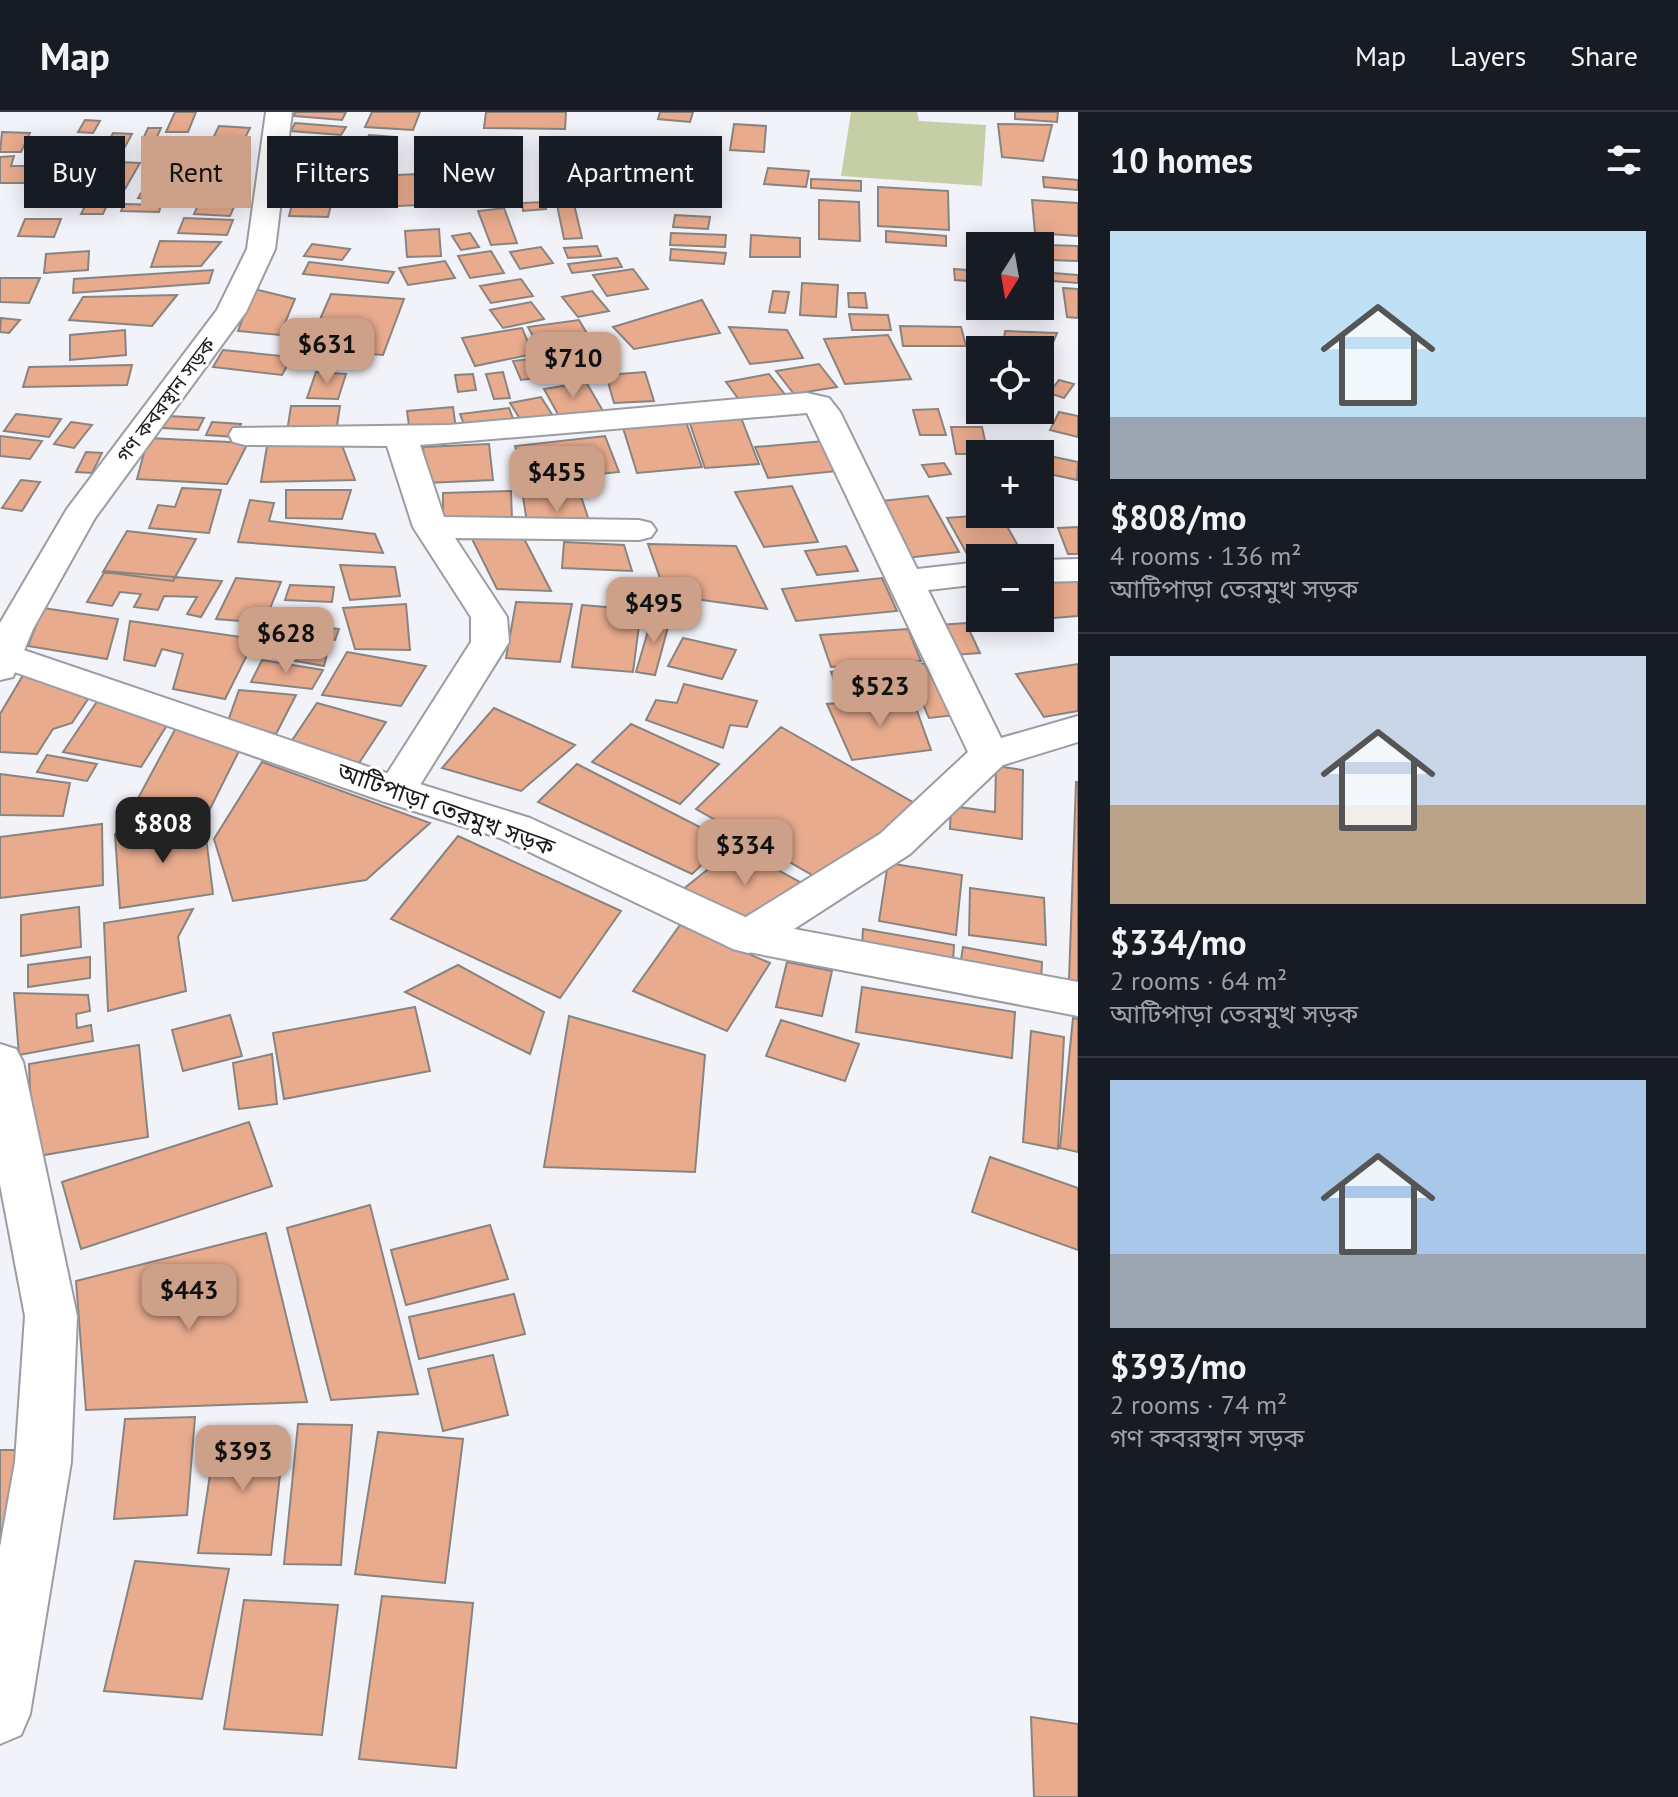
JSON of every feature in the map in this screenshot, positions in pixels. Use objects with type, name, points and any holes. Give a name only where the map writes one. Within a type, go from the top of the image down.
[{"type":"street","name":"গণ কবরস্থান সড়ক","points":[[1,659],[79,516],[231,312],[261,249],[279,112]]},
{"type":"street","points":[[245,435],[449,435],[807,403],[818,405],[832,425],[989,755]]},
{"type":"street","points":[[396,791],[490,642],[489,617],[430,527],[400,436]]},
{"type":"street","points":[[430,527],[639,530]]},
{"type":"street","points":[[1054,571],[1078,570]]},
{"type":"street","points":[[907,581],[966,575]]},
{"type":"street","name":"আটিপাড়া তেরমুখ সড়ক","points":[[1,659],[515,828],[748,937],[1078,999]]},
{"type":"street","points":[[748,937],[895,844],[989,755],[1078,729]]},
{"type":"street","points":[[0,1062],[51,1316],[43,1462],[2,1702]]},
{"type":"green space","points":[[851,112],[917,112],[919,121],[986,125],[982,186],[841,176]]},
{"type":"building","points":[[175,112],[196,112],[188,132],[166,132]]},
{"type":"building","points":[[296,112],[346,112],[342,120],[293,116]]},
{"type":"building","points":[[372,112],[420,112],[413,130],[365,127]]},
{"type":"building","points":[[486,112],[566,112],[565,129],[484,128]]},
{"type":"building","points":[[660,112],[693,112],[690,122],[658,119]]},
{"type":"building","points":[[1015,112],[1058,112],[1057,122],[1015,119]]},
{"type":"building","points":[[85,120],[100,121],[93,133],[78,132]]},
{"type":"building","points":[[295,123],[346,127],[341,135],[291,131]]},
{"type":"building","points":[[734,124],[766,126],[764,152],[730,150]]},
{"type":"building","points":[[998,124],[1052,125],[1043,161],[1002,157]]},
{"type":"building","points":[[219,126],[250,128],[246,136],[214,136]]},
{"type":"building","points":[[148,128],[161,128],[157,136],[144,136]]},
{"type":"building","points":[[2,132],[30,133],[24,136],[21,152],[0,152]]},
{"type":"building","points":[[113,133],[132,134],[125,147],[125,136],[111,136]]},
{"type":"building","points":[[14,156],[11,166],[24,166],[24,183],[0,183],[0,157]]},
{"type":"building","points":[[125,162],[140,163],[125,189]]},
{"type":"building","points":[[768,168],[809,171],[806,187],[764,184]]},
{"type":"building","points":[[414,174],[414,205],[398,206],[398,175]]},
{"type":"building","points":[[1043,177],[1078,180],[1078,190],[1044,187]]},
{"type":"building","points":[[811,179],[861,181],[861,191],[811,188]]},
{"type":"building","points":[[878,187],[948,191],[949,230],[878,226]]},
{"type":"building","points":[[819,200],[859,202],[860,241],[819,239]]},
{"type":"building","points":[[1032,200],[1078,203],[1078,236],[1035,232]]},
{"type":"building","points":[[539,202],[539,208],[546,209],[523,211],[523,203]]},
{"type":"building","points":[[125,204],[160,208],[159,212],[121,211]]},
{"type":"building","points":[[84,208],[106,208],[103,214],[81,214]]},
{"type":"building","points":[[197,208],[234,208],[230,216],[194,214]]},
{"type":"building","points":[[291,208],[330,208],[328,217],[289,216]]},
{"type":"building","points":[[504,208],[517,243],[491,245],[478,211]]},
{"type":"building","points":[[558,208],[575,208],[582,238],[564,239]]},
{"type":"building","points":[[675,215],[710,217],[708,229],[673,227]]},
{"type":"building","points":[[184,218],[233,220],[227,235],[178,233]]},
{"type":"building","points":[[25,219],[61,219],[54,237],[18,236]]},
{"type":"building","points":[[439,229],[441,256],[407,257],[405,231]]},
{"type":"building","points":[[886,231],[946,236],[946,246],[886,242]]},
{"type":"building","points":[[470,233],[479,247],[461,250],[452,236]]},
{"type":"building","points":[[671,233],[726,235],[725,247],[670,245]]},
{"type":"building","points":[[751,235],[800,238],[800,257],[750,257]]},
{"type":"building","points":[[160,241],[221,242],[201,266],[151,267]]},
{"type":"building","points":[[312,244],[350,249],[342,260],[304,256]]},
{"type":"building","points":[[1054,245],[1078,246],[1078,261],[1054,260]]},
{"type":"building","points":[[597,246],[601,256],[568,258],[564,248]]},
{"type":"building","points":[[541,247],[553,263],[520,269],[510,252]]},
{"type":"building","points":[[671,249],[726,253],[724,264],[670,260]]},
{"type":"building","points":[[89,251],[88,270],[44,273],[46,254]]},
{"type":"building","points":[[491,251],[504,273],[470,278],[458,256]]},
{"type":"building","points":[[617,258],[622,267],[572,273],[568,264]]},
{"type":"building","points":[[445,261],[455,278],[408,285],[399,268]]},
{"type":"building","points":[[309,262],[394,272],[388,283],[303,274]]},
{"type":"building","points":[[633,269],[648,289],[607,296],[593,275]]},
{"type":"building","points":[[954,269],[966,270],[966,281],[955,280]]},
{"type":"building","points":[[213,270],[209,283],[73,293],[74,279]]},
{"type":"building","points":[[1054,273],[1078,275],[1078,283],[1054,281]]},
{"type":"building","points":[[0,278],[40,278],[29,303],[0,302]]},
{"type":"building","points":[[521,279],[533,296],[491,303],[480,286]]},
{"type":"building","points":[[802,283],[838,285],[836,317],[800,315]]},
{"type":"building","points":[[1063,288],[1078,289],[1078,318],[1067,317]]},
{"type":"building","points":[[254,289],[295,299],[280,335],[238,331]]},
{"type":"building","points":[[592,291],[609,311],[578,317],[562,297]]},
{"type":"building","points":[[773,291],[789,292],[785,313],[769,312]]},
{"type":"building","points":[[848,293],[865,293],[867,308],[849,307]]},
{"type":"building","points":[[331,294],[404,299],[383,355],[307,349]]},
{"type":"building","points":[[177,295],[152,326],[69,320],[83,297]]},
{"type":"building","points":[[702,300],[720,333],[634,349],[613,327]]},
{"type":"building","points":[[531,302],[544,319],[503,328],[490,310]]},
{"type":"building","points":[[849,314],[888,315],[891,330],[852,330]]},
{"type":"building","points":[[1,318],[20,320],[9,333],[0,332]]},
{"type":"building","points":[[579,320],[592,342],[540,350],[528,327]]},
{"type":"building","points":[[900,326],[961,327],[966,346],[903,346]]},
{"type":"building","points":[[729,327],[787,330],[803,358],[750,364]]},
{"type":"building","points":[[522,328],[533,354],[475,366],[462,338]]},
{"type":"building","points":[[125,330],[126,355],[70,360],[70,335]]},
{"type":"building","points":[[1005,331],[1057,333],[1054,340],[1054,336],[1004,336]]},
{"type":"building","points":[[888,335],[911,379],[845,384],[824,339]]},
{"type":"building","points":[[223,350],[292,357],[282,375],[213,367]]},
{"type":"building","points":[[579,353],[589,371],[521,380],[513,361]]},
{"type":"building","points":[[819,364],[837,387],[794,394],[776,371]]},
{"type":"building","points":[[132,365],[127,385],[23,387],[29,367]]},
{"type":"building","points":[[316,372],[346,374],[338,399],[307,398]]},
{"type":"building","points":[[503,372],[510,398],[494,399],[486,374]]},
{"type":"building","points":[[645,372],[654,401],[614,403],[606,375]]},
{"type":"building","points":[[473,374],[476,390],[458,392],[455,375]]},
{"type":"building","points":[[769,374],[787,397],[743,405],[726,382]]},
{"type":"building","points":[[1059,380],[1074,384],[1064,398],[1054,395],[1054,386]]},
{"type":"building","points":[[586,382],[603,411],[560,418],[544,389]]},
{"type":"building","points":[[541,397],[553,416],[522,422],[510,403]]},
{"type":"building","points":[[291,406],[340,406],[336,432],[287,432]]},
{"type":"building","points":[[453,407],[456,429],[410,433],[407,411]]},
{"type":"building","points":[[509,408],[514,421],[465,427],[460,414]]},
{"type":"building","points":[[938,409],[946,435],[920,435],[913,410]]},
{"type":"building","points":[[1059,412],[1078,416],[1078,437],[1050,430]]},
{"type":"building","points":[[16,414],[61,419],[49,437],[4,431]]},
{"type":"building","points":[[740,415],[759,464],[705,468],[688,418]]},
{"type":"building","points":[[168,416],[204,418],[198,430],[163,428]]},
{"type":"building","points":[[71,422],[92,425],[74,448],[54,444]]},
{"type":"building","points":[[212,422],[241,424],[236,437],[206,435]]},
{"type":"building","points":[[686,422],[702,467],[637,473],[623,428]]},
{"type":"building","points":[[951,427],[982,427],[985,440],[966,440],[966,454],[956,454]]},
{"type":"building","points":[[0,436],[42,441],[30,459],[0,456]]},
{"type":"building","points":[[605,436],[619,472],[527,482],[515,446]]},
{"type":"building","points":[[148,438],[248,443],[227,484],[137,479]]},
{"type":"building","points":[[268,440],[340,440],[355,480],[261,482]]},
{"type":"building","points":[[824,441],[838,471],[768,478],[755,447]]},
{"type":"building","points":[[489,444],[493,480],[426,483],[423,447]]},
{"type":"building","points":[[86,452],[102,453],[92,473],[76,472]]},
{"type":"building","points":[[1054,457],[1078,462],[1077,480],[1054,475]]},
{"type":"building","points":[[944,463],[951,474],[929,477],[922,465]]},
{"type":"building","points":[[21,480],[40,482],[22,511],[2,508]]},
{"type":"building","points":[[792,486],[818,542],[764,547],[735,492]]},
{"type":"building","points":[[578,487],[595,539],[529,536],[522,490]]},
{"type":"building","points":[[182,488],[221,490],[209,533],[149,528],[158,505],[175,507]]},
{"type":"building","points":[[286,490],[351,490],[342,519],[286,518]]},
{"type":"building","points":[[511,491],[512,521],[443,523],[443,493]]},
{"type":"building","points":[[928,496],[959,552],[906,558],[871,502]]},
{"type":"building","points":[[250,500],[274,503],[269,521],[375,534],[383,553],[238,542]]},
{"type":"building","points":[[966,517],[966,528],[1008,528],[1017,544],[966,544],[966,552],[947,518]]},
{"type":"building","points":[[518,527],[551,591],[497,589],[471,537]]},
{"type":"building","points":[[1078,527],[1078,554],[1068,554],[1058,528]]},
{"type":"building","points":[[127,531],[196,539],[173,581],[103,572]]},
{"type":"building","points":[[564,542],[624,545],[632,571],[562,568]]},
{"type":"building","points":[[648,544],[736,546],[767,609],[666,595]]},
{"type":"building","points":[[846,546],[858,571],[817,575],[805,551]]},
{"type":"building","points":[[340,565],[395,567],[400,596],[350,600]]},
{"type":"building","points":[[105,571],[222,581],[201,617],[187,614],[197,597],[164,596],[158,610],[134,607],[141,594],[120,592],[112,606],[87,602]]},
{"type":"building","points":[[1078,576],[1078,616],[1054,618],[1054,579]]},
{"type":"building","points":[[236,578],[281,582],[264,623],[216,619]]},
{"type":"building","points":[[882,578],[897,611],[796,621],[782,589]]},
{"type":"building","points":[[290,585],[334,587],[332,602],[285,600]]},
{"type":"building","points":[[516,602],[572,604],[560,662],[506,658]]},
{"type":"building","points":[[406,604],[410,650],[355,649],[343,608]]},
{"type":"building","points":[[582,605],[641,610],[633,672],[572,667]]},
{"type":"building","points":[[43,608],[118,619],[107,659],[28,646]]},
{"type":"building","points":[[653,614],[671,616],[655,675],[636,672]]},
{"type":"building","points":[[130,621],[255,639],[225,699],[173,689],[183,654],[162,649],[155,666],[124,660]]},
{"type":"building","points":[[288,622],[339,629],[335,640],[281,636]]},
{"type":"building","points":[[966,623],[966,632],[970,632],[980,653],[952,655],[939,625]]},
{"type":"building","points":[[908,629],[921,661],[831,667],[820,635]]},
{"type":"building","points":[[277,638],[329,646],[324,666],[279,658],[281,653],[271,651]]},
{"type":"building","points":[[683,638],[736,650],[722,679],[668,666]]},
{"type":"building","points":[[347,652],[426,666],[401,706],[322,695]]},
{"type":"building","points":[[262,660],[323,670],[312,689],[251,682]]},
{"type":"building","points":[[931,663],[956,715],[929,718],[915,686],[839,693],[831,672]]},
{"type":"building","points":[[1078,664],[1078,711],[1044,717],[1016,674]]},
{"type":"building","points":[[25,672],[94,690],[72,723],[53,729],[37,754],[0,752],[0,714]]},
{"type":"building","points":[[684,684],[757,701],[747,727],[730,725],[723,748],[646,720],[656,700],[677,703]]},
{"type":"building","points":[[239,690],[296,695],[276,734],[228,721]]},
{"type":"building","points":[[912,697],[931,750],[852,760],[827,704]]},
{"type":"building","points":[[98,700],[174,714],[141,767],[63,752]]},
{"type":"building","points":[[317,703],[386,722],[359,763],[289,745]]},
{"type":"building","points":[[494,708],[575,745],[521,791],[442,768]]},
{"type":"building","points":[[178,724],[247,735],[207,815],[135,804]]},
{"type":"building","points":[[631,724],[719,764],[680,804],[592,762]]},
{"type":"building","points":[[781,727],[916,804],[821,880],[696,809]]},
{"type":"building","points":[[47,755],[97,764],[87,781],[37,772]]},
{"type":"building","points":[[262,762],[430,823],[366,880],[233,901],[214,839]]},
{"type":"building","points":[[577,764],[727,841],[692,874],[538,802]]},
{"type":"building","points":[[996,766],[1023,770],[1022,839],[950,829],[951,806],[995,812]]},
{"type":"building","points":[[0,774],[70,783],[63,816],[0,815]]},
{"type":"building","points":[[1078,782],[1078,982],[1069,981]]},
{"type":"building","points":[[204,821],[213,894],[120,908],[115,834]]},
{"type":"building","points":[[102,824],[103,885],[0,898],[0,837]]},
{"type":"building","points":[[458,836],[621,911],[560,998],[391,919]]},
{"type":"building","points":[[736,847],[809,887],[751,925],[682,890]]},
{"type":"building","points":[[888,863],[962,875],[956,935],[879,921]]},
{"type":"building","points":[[970,888],[1044,898],[1046,945],[969,935]]},
{"type":"building","points":[[79,907],[81,947],[21,956],[21,915]]},
{"type":"building","points":[[193,909],[178,937],[186,991],[108,1011],[104,923]]},
{"type":"building","points":[[680,925],[770,963],[727,1031],[633,991]]},
{"type":"building","points":[[863,929],[954,945],[953,962],[862,946]]},
{"type":"building","points":[[963,947],[1042,962],[1041,980],[960,966]]},
{"type":"building","points":[[90,957],[90,978],[28,987],[28,965]]},
{"type":"building","points":[[787,962],[832,971],[822,1016],[776,1007]]},
{"type":"building","points":[[458,965],[544,1012],[530,1054],[405,992]]},
{"type":"building","points":[[862,987],[1015,1012],[1012,1058],[856,1032]]},
{"type":"building","points":[[14,993],[88,995],[90,1011],[76,1014],[77,1028],[91,1025],[93,1041],[19,1055]]},
{"type":"building","points":[[415,1007],[430,1071],[284,1099],[273,1033]]},
{"type":"building","points":[[230,1015],[242,1056],[183,1071],[172,1030]]},
{"type":"building","points":[[569,1016],[705,1055],[695,1172],[544,1167]]},
{"type":"building","points":[[1073,1018],[1078,1019],[1078,1152],[1060,1148]]},
{"type":"building","points":[[781,1020],[859,1044],[845,1081],[766,1056]]},
{"type":"building","points":[[1031,1031],[1064,1037],[1058,1149],[1023,1142]]},
{"type":"building","points":[[139,1045],[148,1137],[33,1157],[29,1064]]},
{"type":"building","points":[[272,1054],[277,1104],[239,1109],[233,1063]]},
{"type":"building","points":[[249,1122],[272,1186],[81,1249],[62,1182]]},
{"type":"building","points":[[990,1157],[1078,1188],[1078,1250],[972,1212]]},
{"type":"building","points":[[370,1205],[418,1394],[331,1400],[287,1228]]},
{"type":"building","points":[[490,1225],[508,1279],[406,1305],[391,1250]]},
{"type":"building","points":[[266,1233],[307,1402],[86,1410],[76,1281]]},
{"type":"building","points":[[514,1294],[525,1334],[419,1359],[409,1317]]},
{"type":"building","points":[[493,1355],[508,1415],[443,1431],[428,1369]]},
{"type":"building","points":[[195,1417],[187,1515],[114,1519],[125,1419]]},
{"type":"building","points":[[298,1424],[352,1425],[341,1565],[284,1564]]},
{"type":"building","points":[[217,1429],[285,1430],[271,1555],[198,1553]]},
{"type":"building","points":[[378,1432],[463,1439],[445,1583],[355,1574]]},
{"type":"building","points":[[0,1450],[16,1450],[0,1560]]},
{"type":"building","points":[[135,1561],[229,1569],[202,1699],[104,1691]]},
{"type":"building","points":[[382,1596],[473,1603],[456,1768],[359,1759]]},
{"type":"building","points":[[244,1600],[338,1605],[322,1735],[224,1729]]},
{"type":"building","points":[[1031,1717],[1078,1724],[1078,1797],[1034,1797]]}]
